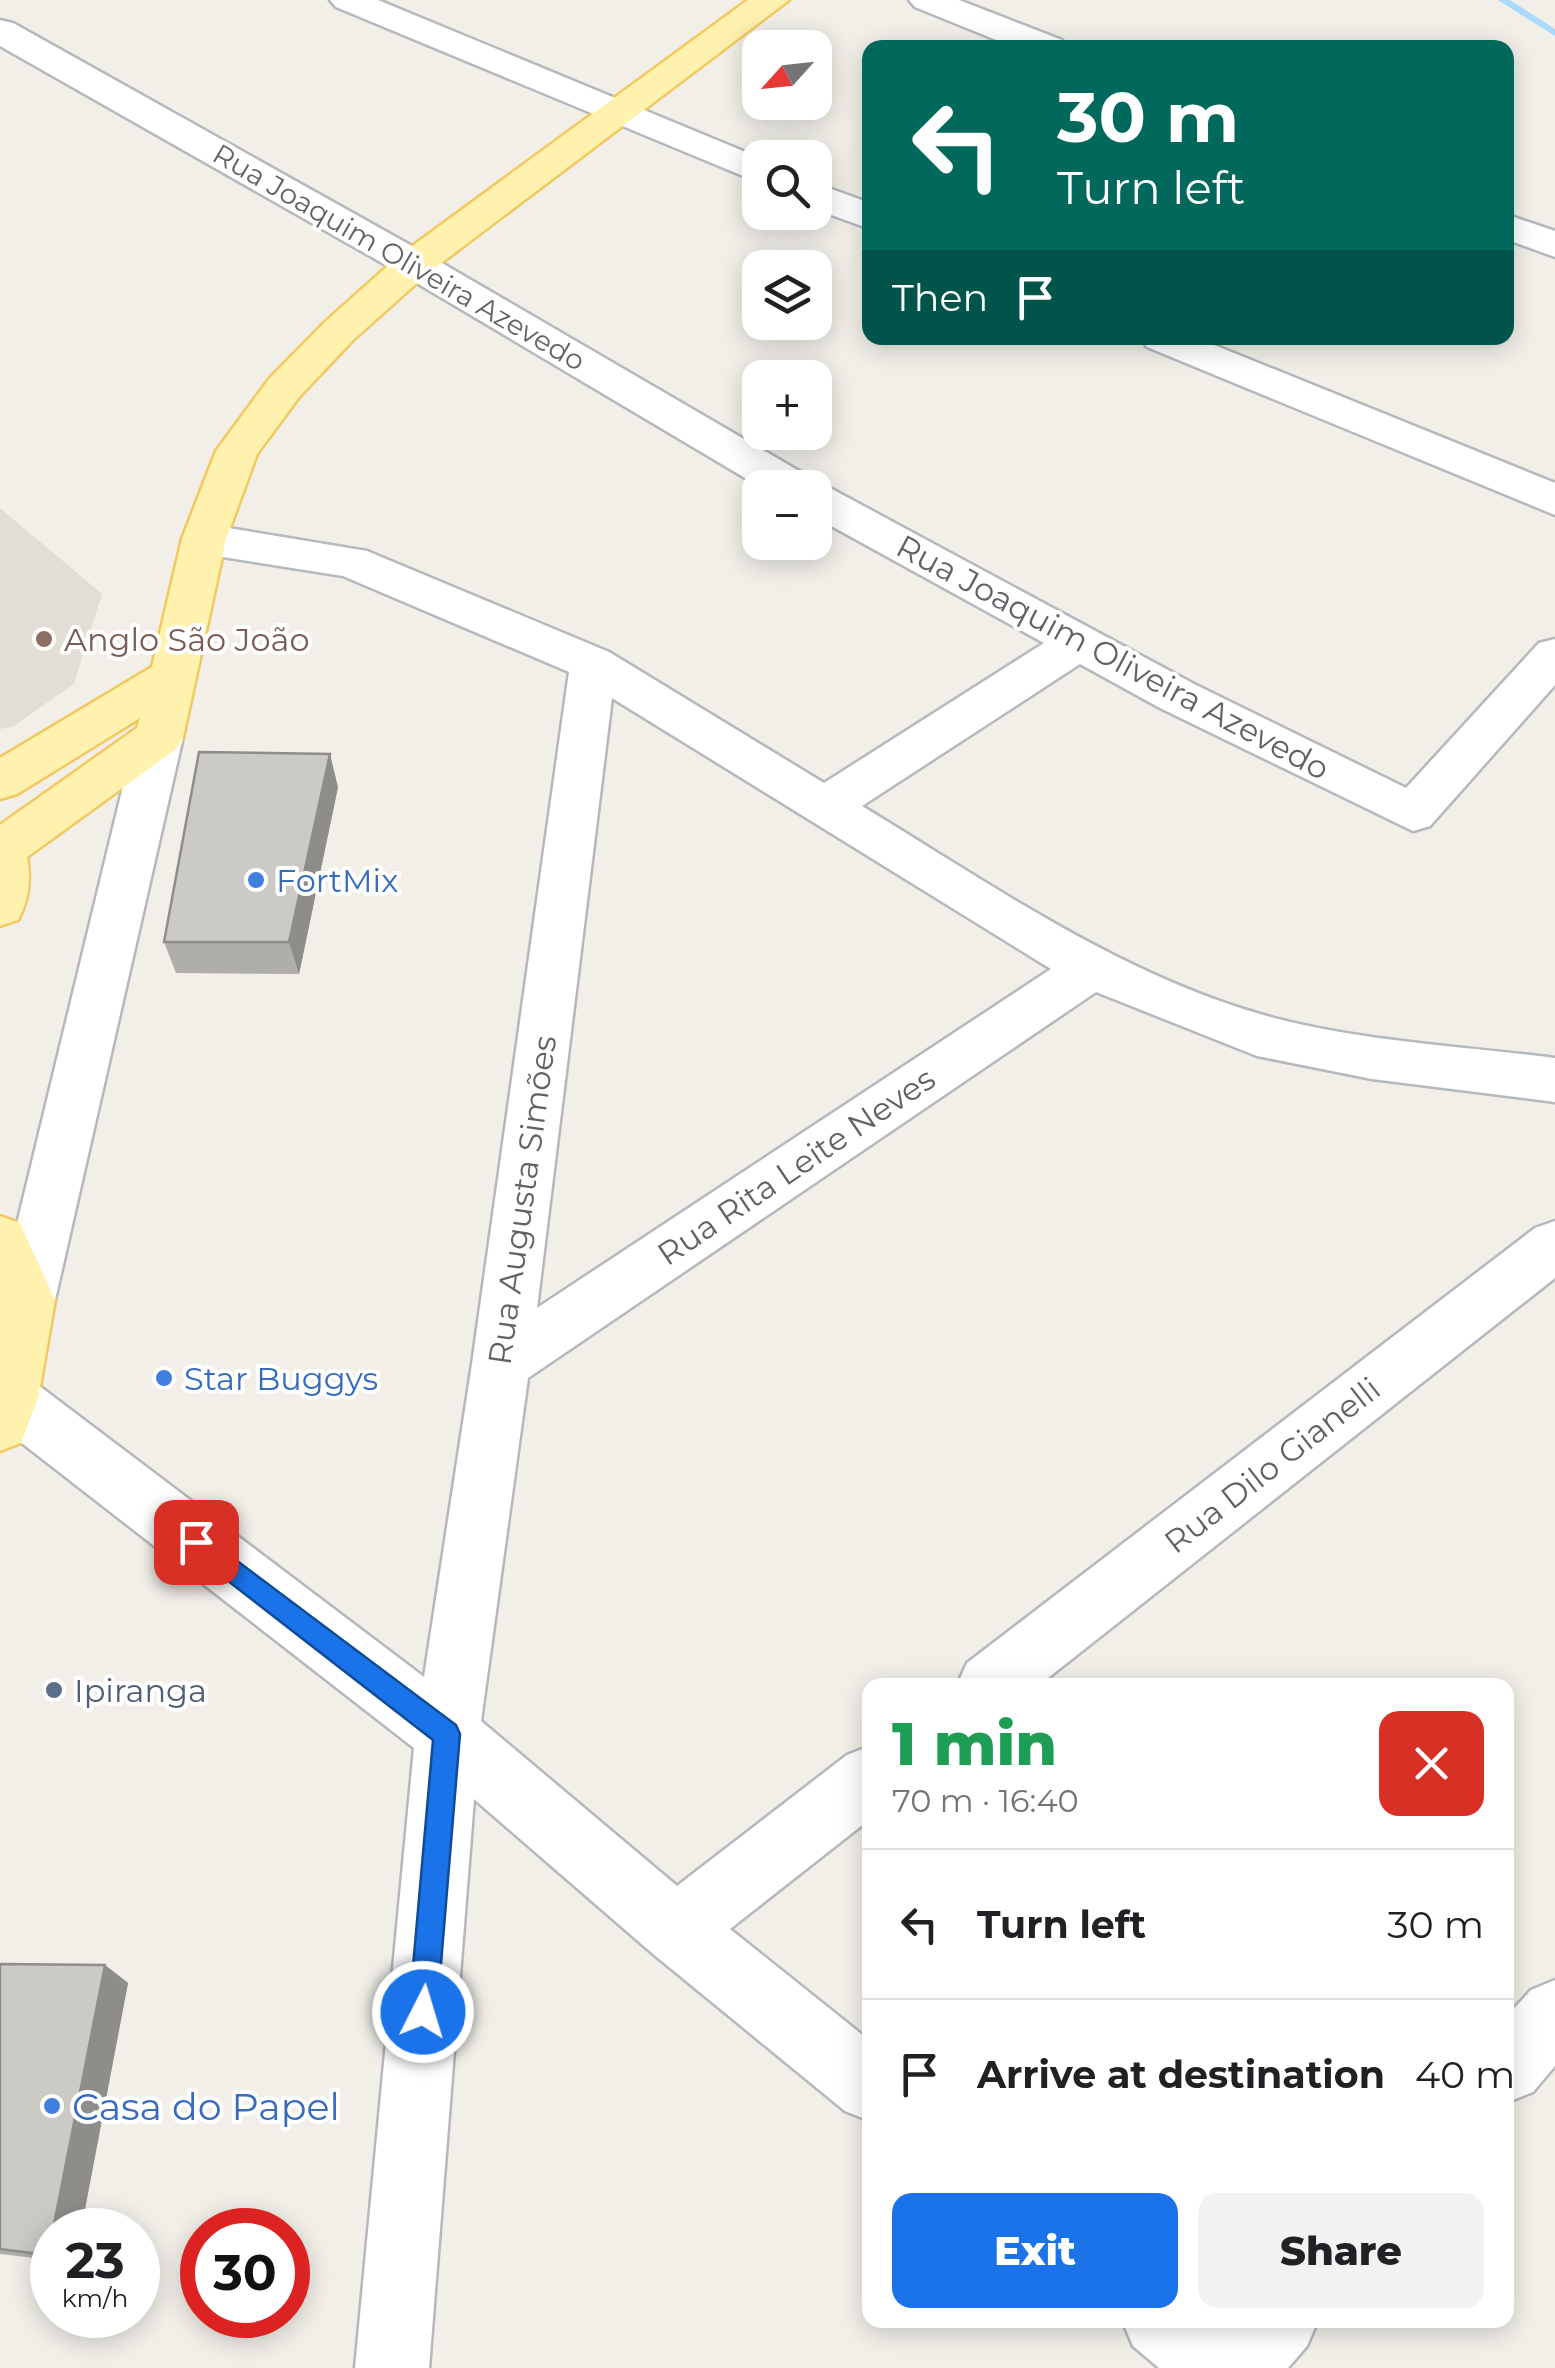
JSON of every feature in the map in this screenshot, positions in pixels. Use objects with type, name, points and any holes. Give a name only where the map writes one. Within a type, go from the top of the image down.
[{"type":"main road","points":[[0,906],[5,876],[1,848],[159,738],[204,539],[237,452],[284,388],[339,331],[414,264],[770,0]]},
{"type":"main road","points":[[0,781],[173,676]]},
{"type":"main road","points":[[0,1240],[27,1300],[3,1406]]},
{"type":"street","points":[[348,0],[742,165]]},
{"type":"street","points":[[928,0],[1029,40]]},
{"type":"street","name":"Rua Joaquim Oliveira Azevedo","points":[[0,32],[414,264],[765,470]]},
{"type":"street","points":[[832,201],[862,214]]},
{"type":"street","points":[[1514,228],[1555,245]]},
{"type":"street","points":[[1178,345],[1555,500]]},
{"type":"street","name":"Rua Joaquim Oliveira Azevedo","points":[[832,507],[1178,696],[1413,813],[1555,654]]},
{"type":"street","points":[[204,539],[351,562],[592,664],[1092,968],[1258,1035],[1372,1057],[1555,1080]]},
{"type":"street","points":[[826,805],[1080,642]]},
{"type":"street","name":"Rua Augusta Simões","points":[[392,2368],[447,1734],[501,1364],[592,664]]},
{"type":"street","points":[[27,1300],[159,738]]},
{"type":"street","name":"Rua Rita Leite Neves","points":[[501,1364],[1092,968]]},
{"type":"street","name":"Rua Dilo Gianelli","points":[[998,1678],[1555,1246]]},
{"type":"street","points":[[3,1406],[447,1734],[676,1929],[862,2080]]},
{"type":"street","points":[[676,1929],[862,1784]]},
{"type":"street","points":[[1514,2060],[1555,2014]]},
{"type":"street","points":[[1169,2328],[1218,2368]]},
{"type":"street","points":[[1238,2368],[1275,2328]]},
{"type":"shaded area","name":"Anglo São João","points":[[0,508],[102,594],[74,684],[12,727],[0,729]]},
{"type":"building","name":"FortMix","points":[[199,752],[330,754],[289,942],[164,942]]},
{"type":"building","name":"Casa do Papel","points":[[0,1964],[105,1965],[57,2208],[30,2208],[30,2253],[0,2249]]},
{"type":"waterway","points":[[1503,0],[1555,33]]},
{"type":"place","name":"Anglo São João","points":[[44,639]]},
{"type":"place","name":"FortMix","points":[[256,880]]},
{"type":"place","name":"Star Buggys","points":[[164,1378]]},
{"type":"place","name":"Ipiranga","points":[[54,1690]]},
{"type":"place","name":"Casa do Papel","points":[[52,2106]]},
{"type":"route","points":[[196,1542],[447,1734],[423,2012]]}]
